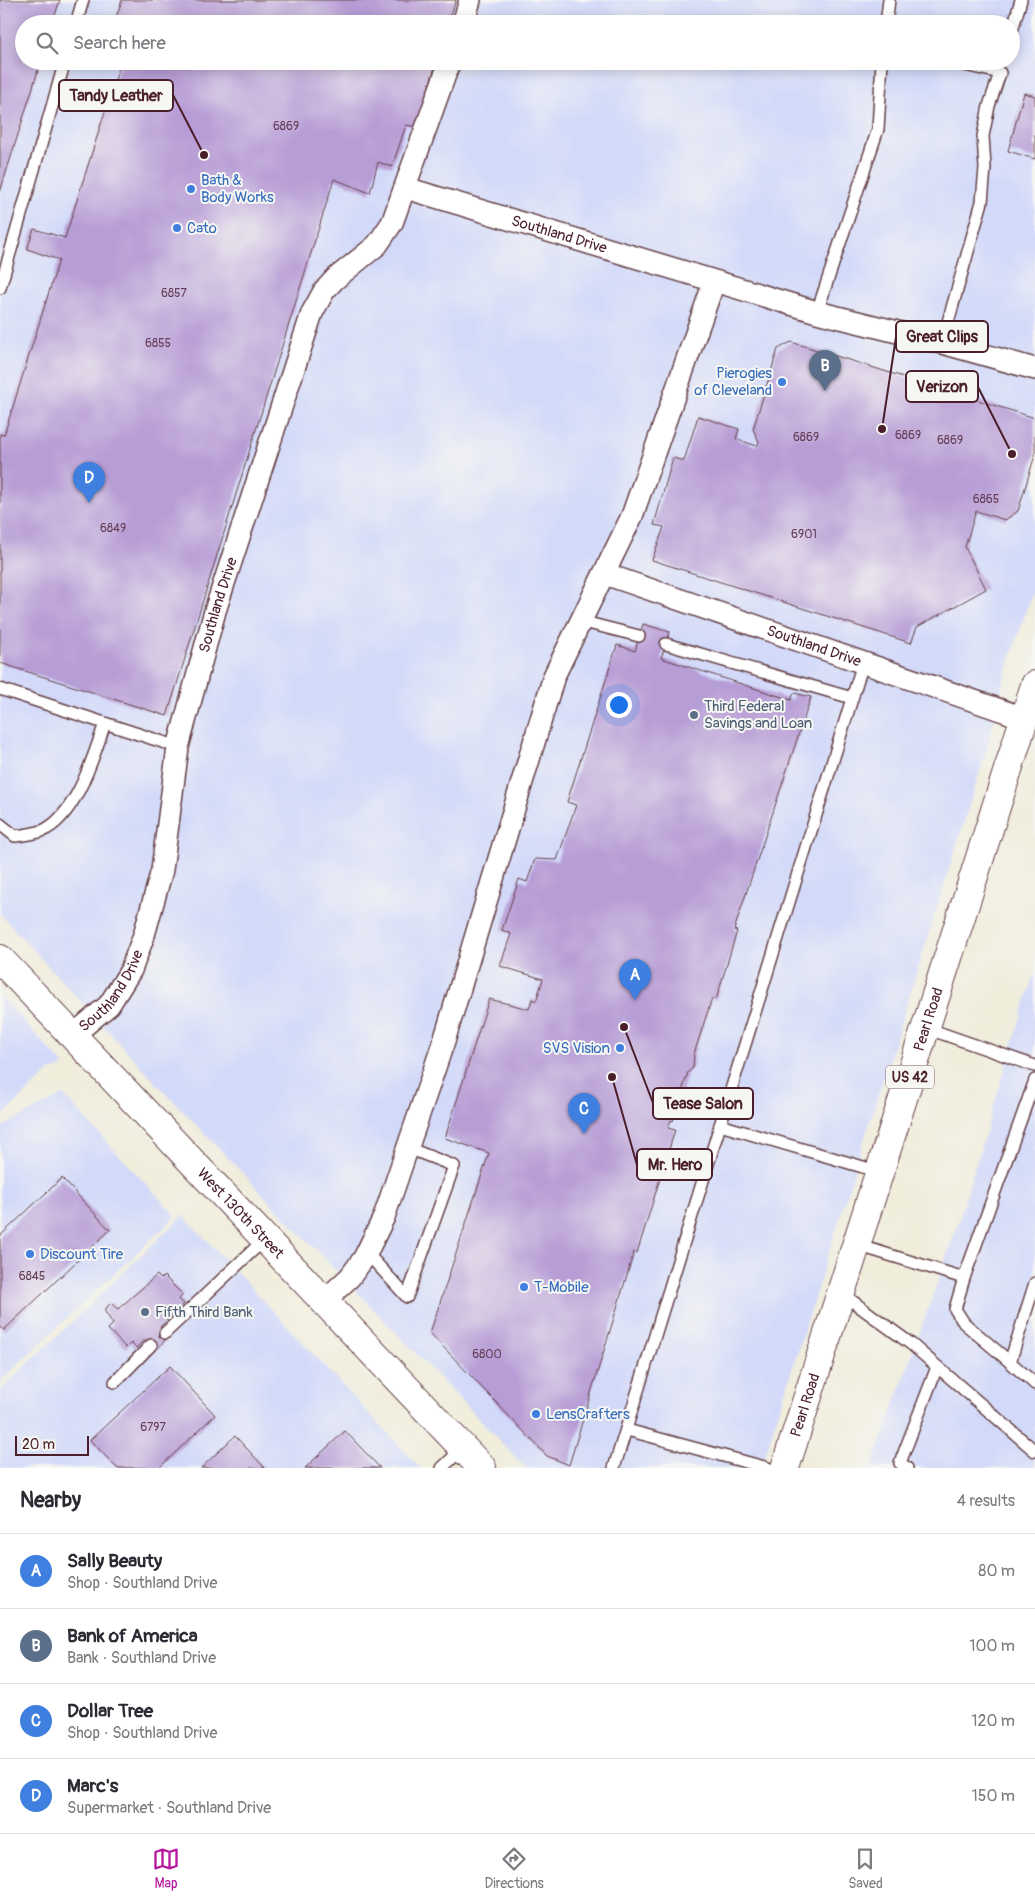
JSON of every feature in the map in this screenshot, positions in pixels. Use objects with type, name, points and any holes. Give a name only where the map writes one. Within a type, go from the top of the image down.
[{"type":"main road","name":"Pearl Road","points":[[785,1468],[1035,687]]},
{"type":"main road","name":"West 130th Street","points":[[0,959],[482,1468]]},
{"type":"street","points":[[466,15],[470,0]]},
{"type":"street","name":"Southland Drive","points":[[72,1036],[109,1005],[131,970],[144,935],[162,870],[178,747],[215,611],[312,313],[324,291],[335,279],[377,245],[392,223],[447,70]]},
{"type":"street","name":"Southland Drive","points":[[406,188],[817,312],[942,343],[1035,370]]},
{"type":"street","points":[[324,1301],[350,1277],[367,1253],[384,1217],[484,911],[554,676],[632,516],[714,282]]},
{"type":"street","name":"Southland Drive","points":[[605,574],[1024,718]]},
{"type":"lane","points":[[79,15],[83,0]]},
{"type":"lane","points":[[887,15],[889,0]]},
{"type":"lane","points":[[1017,15],[1021,0]]},
{"type":"lane","points":[[0,288],[62,70]]},
{"type":"lane","points":[[817,312],[878,129],[881,70]]},
{"type":"lane","points":[[987,70],[1000,73]]},
{"type":"lane","points":[[942,343],[982,202],[985,168],[983,136],[989,106],[1001,70]]},
{"type":"lane","points":[[580,621],[639,636]]},
{"type":"lane","points":[[666,644],[852,698]]},
{"type":"lane","points":[[614,1468],[863,663]]},
{"type":"lane","points":[[0,689],[178,747]]},
{"type":"lane","points":[[0,824],[16,836],[29,834],[44,830],[64,812],[87,776],[105,723]]},
{"type":"lane","points":[[926,1028],[1035,1066]]},
{"type":"lane","points":[[1035,1080],[964,1278],[955,1309],[964,1323],[1035,1384]]},
{"type":"lane","points":[[720,1125],[880,1172]]},
{"type":"lane","points":[[367,1253],[407,1297],[454,1166],[408,1148]]},
{"type":"lane","points":[[165,1333],[265,1239]]},
{"type":"lane","points":[[857,1245],[964,1278]]},
{"type":"lane","points":[[1010,1362],[1035,1283]]},
{"type":"lane","points":[[841,1293],[911,1344],[1035,1451]]},
{"type":"lane","points":[[115,1382],[151,1345]]},
{"type":"lane","points":[[902,1466],[937,1367]]},
{"type":"lane","points":[[627,1430],[768,1468]]},
{"type":"lane","points":[[442,1468],[463,1448]]},
{"type":"shaded area","points":[[0,0],[1035,0],[1035,584],[1008,666],[985,755],[761,1468],[526,1468],[156,1083],[0,914]]},
{"type":"shaded area","points":[[1035,971],[1035,1468],[872,1468],[955,1232]]},
{"type":"shaded area","points":[[0,996],[65,1066],[50,1071],[0,1118]]},
{"type":"shaded area","points":[[63,1095],[176,1216],[0,1381],[0,1128]]},
{"type":"shaded area","points":[[183,1215],[420,1468],[0,1468],[0,1391]]},
{"type":"building","points":[[0,0],[60,0],[55,15],[15,15],[15,70],[38,70],[0,192]]},
{"type":"building","points":[[122,0],[456,0],[451,15],[117,15]]},
{"type":"building","points":[[118,70],[434,70],[416,127],[406,125],[392,167],[378,162],[370,193],[334,179],[167,716],[0,663],[0,434],[4,435],[59,260],[27,249],[34,229],[65,238]]},
{"type":"building","points":[[1024,93],[1035,96],[1035,159],[1008,151]]},
{"type":"building","points":[[791,342],[1035,418],[1035,455],[1018,511],[1005,520],[976,511],[965,547],[986,589],[917,627],[911,643],[652,560],[664,527],[654,525],[673,458],[684,461],[698,416],[739,429],[736,439],[757,446],[759,442],[753,429],[778,349]]},
{"type":"building","points":[[643,624],[670,632],[661,658],[791,700],[794,693],[811,697],[734,930],[737,931],[716,1000],[712,998],[694,1054],[693,1068],[688,1072],[673,1121],[671,1120],[668,1128],[675,1130],[637,1253],[634,1252],[569,1465],[547,1456],[430,1333],[489,1153],[445,1138],[489,999],[529,1009],[532,999],[536,1001],[543,979],[500,966],[511,934],[502,930],[519,879],[527,882],[535,859],[557,860],[576,805],[567,802],[617,645],[635,651]]},
{"type":"building","points":[[62,1178],[110,1230],[4,1330],[0,1326],[0,1236]]},
{"type":"building","points":[[157,1275],[161,1279],[164,1276],[183,1295],[179,1299],[184,1304],[160,1327],[169,1336],[156,1350],[145,1339],[136,1348],[131,1343],[126,1348],[108,1329],[113,1324],[104,1310],[111,1303],[118,1309]]},
{"type":"building","points":[[170,1366],[215,1415],[159,1468],[117,1468],[90,1440]]},
{"type":"building","points":[[345,1431],[380,1468],[305,1468]]},
{"type":"building","points":[[235,1436],[265,1468],[201,1468]]},
{"type":"place","name":"Tandy Leather","points":[[204,155]]},
{"type":"place","name":"Bath & Body Works","points":[[191,189]]},
{"type":"place","name":"Cato","points":[[177,228]]},
{"type":"place","name":"Pierogies of Cleveland","points":[[782,382]]},
{"type":"place","name":"Bank of America","points":[[825,391]]},
{"type":"place","name":"Great Clips","points":[[882,429]]},
{"type":"place","name":"Verizon","points":[[1012,454]]},
{"type":"place","name":"Marc's","points":[[89,503]]},
{"type":"place","name":"Third Federal Savings and Loan","points":[[694,715]]},
{"type":"place","name":"Sally Beauty","points":[[635,1000]]},
{"type":"place","name":"Tease Salon","points":[[624,1027]]},
{"type":"place","name":"SVS Vision","points":[[620,1048]]},
{"type":"place","name":"Mr. Hero","points":[[612,1077]]},
{"type":"place","name":"Dollar Tree","points":[[584,1134]]},
{"type":"place","name":"Discount Tire","points":[[30,1254]]},
{"type":"place","name":"T-Mobile","points":[[524,1287]]},
{"type":"place","name":"Fifth Third Bank","points":[[145,1312]]},
{"type":"place","name":"LensCrafters","points":[[536,1414]]}]
